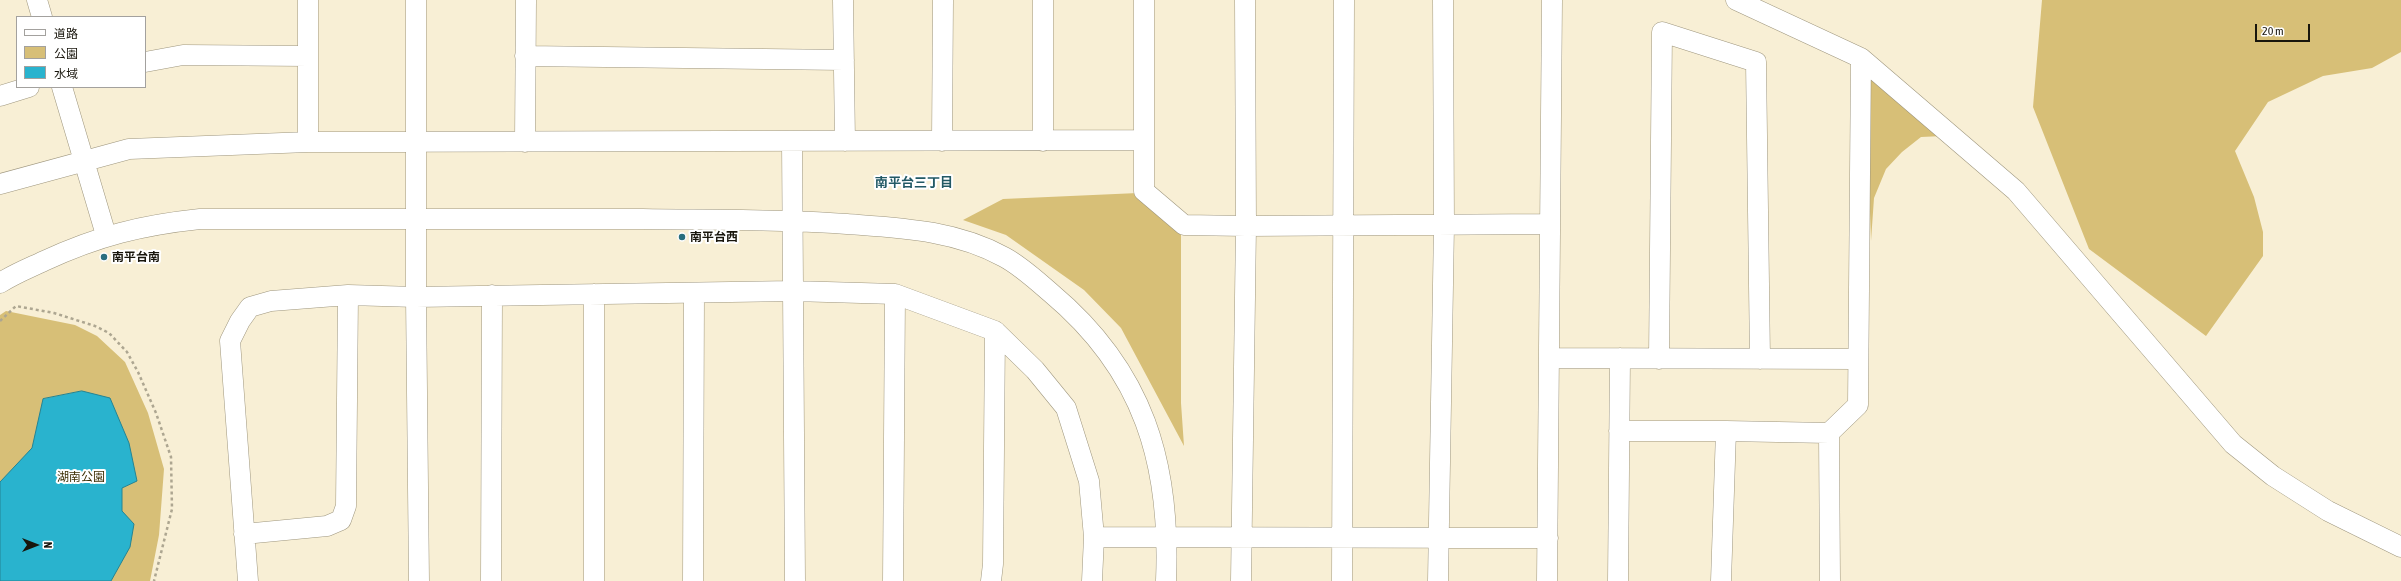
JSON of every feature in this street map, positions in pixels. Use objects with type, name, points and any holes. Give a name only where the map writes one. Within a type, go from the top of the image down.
[{"type":"street","points":[[37,0],[42,16]]},
{"type":"street","points":[[308,0],[308,142]]},
{"type":"street","points":[[416,0],[416,297],[419,581]]},
{"type":"street","points":[[525,142],[526,0]]},
{"type":"street","points":[[843,0],[845,141]]},
{"type":"street","points":[[942,141],[943,0]]},
{"type":"street","points":[[1043,0],[1043,141]]},
{"type":"street","points":[[1144,0],[1144,191],[1184,225],[1344,226],[1550,224]]},
{"type":"street","points":[[1241,581],[1246,226],[1245,0]]},
{"type":"street","points":[[1342,581],[1344,0]]},
{"type":"street","points":[[1438,581],[1444,225],[1443,0]]},
{"type":"street","points":[[1547,581],[1552,0]]},
{"type":"street","points":[[1736,0],[1861,58],[2016,191],[2233,444],[2273,476],[2328,511],[2401,547]]},
{"type":"street","points":[[1659,359],[1662,32],[1756,62],[1760,359]]},
{"type":"street","points":[[146,62],[183,55],[308,56]]},
{"type":"street","points":[[525,56],[844,60]]},
{"type":"street","points":[[1619,431],[1829,433],[1858,405],[1861,58]]},
{"type":"street","points":[[0,96],[26,88]]},
{"type":"street","points":[[62,88],[106,235]]},
{"type":"street","points":[[0,184],[129,149],[308,142],[1144,140]]},
{"type":"street","points":[[792,141],[796,581]]},
{"type":"street","points":[[0,283],[60,253],[106,235],[153,224],[200,219],[416,218],[792,220],[900,227],[941,234],[1003,257],[1064,303],[1098,339],[1124,377],[1145,420],[1159,464],[1165,501],[1168,539],[1166,581]]},
{"type":"street","points":[[248,581],[230,341],[240,321],[250,307],[271,301],[348,295],[416,297],[793,292],[895,294],[995,331],[1035,370],[1066,408],[1089,481],[1094,537],[1092,581]]},
{"type":"street","points":[[693,581],[694,293]]},
{"type":"street","points":[[594,294],[594,581]]},
{"type":"street","points":[[893,581],[895,294]]},
{"type":"street","points":[[244,534],[327,526],[341,520],[346,506],[348,295]]},
{"type":"street","points":[[491,581],[492,296]]},
{"type":"street","points":[[991,581],[993,564],[995,331]]},
{"type":"street","points":[[1550,358],[1858,359]]},
{"type":"street","points":[[1618,581],[1620,358]]},
{"type":"street","points":[[1721,581],[1726,431]]},
{"type":"street","points":[[1829,433],[1830,581]]},
{"type":"street","points":[[1094,537],[1168,539],[1548,538]]},
{"type":"path","points":[[0,321],[16,306],[60,314],[95,326],[109,333],[127,352],[156,413],[171,457],[172,509],[154,581]]},
{"type":"green space","points":[[2042,0],[2401,0],[2401,52],[2372,68],[2323,76],[2268,102],[2235,151],[2254,197],[2263,232],[2263,256],[2206,336],[2089,249],[2033,107]]},
{"type":"green space","points":[[1865,66],[1943,136],[1921,137],[1902,152],[1886,169],[1874,198],[1871,241]]},
{"type":"green space","points":[[1138,193],[1181,233],[1181,403],[1184,446],[1121,328],[1084,290],[1006,235],[963,220],[1003,199]]},
{"type":"green space","name":"湖南公園","points":[[6,311],[75,325],[97,336],[125,362],[148,413],[164,469],[159,535],[150,581],[0,581],[0,315]]},
{"type":"water","points":[[82,391],[110,398],[129,443],[137,481],[122,488],[122,511],[134,524],[130,547],[111,581],[0,581],[0,482],[32,448],[43,399]]},
{"type":"place","name":"南平台西","points":[[682,237]]},
{"type":"place","name":"南平台南","points":[[104,257]]},
{"type":"district","name":"南平台三丁目","points":[[914,183]]}]
